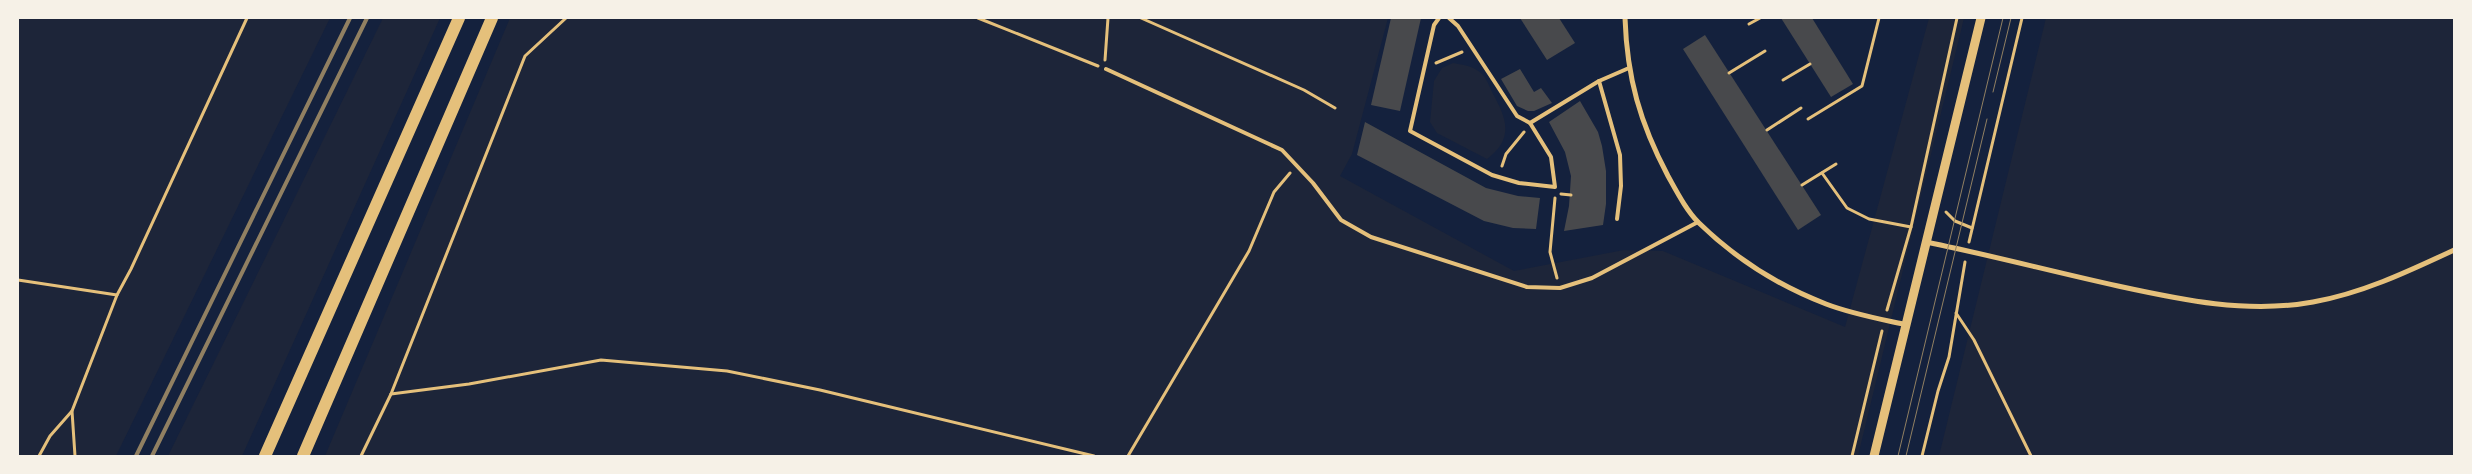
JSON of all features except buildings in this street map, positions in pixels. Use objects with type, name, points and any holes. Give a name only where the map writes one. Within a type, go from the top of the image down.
[{"type":"main road","points":[[265,456],[459,18]]},
{"type":"main road","points":[[303,456],[492,18]]},
{"type":"street","points":[[1625,18],[1626,53],[1637,108],[1650,143],[1683,202],[1698,222],[1735,254],[1797,292],[1848,311],[1906,325]]},
{"type":"street","points":[[1874,456],[1981,18]]},
{"type":"street","points":[[1926,242],[2168,297],[2210,304],[2260,307],[2312,302],[2378,284],[2454,250]]},
{"type":"lane","points":[[1439,18],[1434,25],[1410,131],[1498,177],[1519,183],[1555,187],[1551,157],[1530,123],[1517,116],[1458,26],[1448,18]]},
{"type":"lane","points":[[1530,123],[1599,81],[1629,68]]},
{"type":"lane","points":[[1106,69],[1282,150],[1297,165],[1341,220],[1371,237],[1426,253],[1487,276],[1519,285],[1560,288],[1592,278],[1698,222]]},
{"type":"lane","points":[[1599,81],[1620,155],[1622,186],[1617,219]]},
{"type":"path","points":[[39,456],[50,436],[72,411],[117,295],[131,270],[247,18]]},
{"type":"path","points":[[361,456],[391,394],[524,56],[566,18]]},
{"type":"path","points":[[978,18],[1106,69],[1105,56],[1108,18]]},
{"type":"path","points":[[1141,18],[1304,90],[1335,108]]},
{"type":"path","points":[[1749,24],[1760,18]]},
{"type":"path","points":[[1808,119],[1862,86],[1879,18]]},
{"type":"path","points":[[1890,293],[1911,227],[1957,18]]},
{"type":"path","points":[[1970,239],[2022,18]]},
{"type":"path","points":[[1424,69],[1445,58],[1472,49]]},
{"type":"path","points":[[1729,73],[1765,51]]},
{"type":"path","points":[[1784,80],[1810,64]]},
{"type":"path","points":[[1767,130],[1801,108]]},
{"type":"path","points":[[1498,177],[1506,154],[1530,123]]},
{"type":"path","points":[[1802,185],[1836,164]]},
{"type":"path","points":[[1128,456],[1249,251],[1274,192],[1297,165]]},
{"type":"path","points":[[1822,173],[1846,208],[1869,219],[1911,227]]},
{"type":"path","points":[[1555,187],[1550,252],[1560,288]]},
{"type":"path","points":[[18,280],[117,295]]},
{"type":"path","points":[[1922,456],[1938,391],[1949,357],[1961,281]]},
{"type":"path","points":[[1955,312],[1974,340],[2031,456]]},
{"type":"path","points":[[1852,456],[1878,346]]},
{"type":"path","points":[[391,394],[469,384],[601,360],[707,369],[727,371],[820,390],[1094,456]]},
{"type":"path","points":[[72,411],[75,456]]},
{"type":"shaded area","points":[[18,18],[330,18],[116,456],[18,456]]},
{"type":"shaded area","points":[[383,18],[440,18],[242,456],[168,456]]},
{"type":"shaded area","points":[[510,18],[1388,18],[1352,154],[1340,176],[1514,271],[1624,250],[1663,251],[1845,327],[1929,18],[1964,18],[1858,456],[325,456]]},
{"type":"shaded area","points":[[2046,18],[2454,18],[2454,456],[1939,456]]},
{"type":"shaded area","points":[[1453,63],[1465,65],[1482,74],[1502,112],[1505,128],[1504,136],[1496,151],[1487,159],[1437,133],[1430,122],[1434,81],[1442,68]]},
{"type":"tram line","points":[[1898,456],[2003,18]]},
{"type":"tram line","points":[[1993,92],[2011,18]]},
{"type":"tram line","points":[[1906,456],[1987,119]]},
{"type":"railway","points":[[136,456],[350,18]]},
{"type":"railway","points":[[152,456],[367,18]]}]
